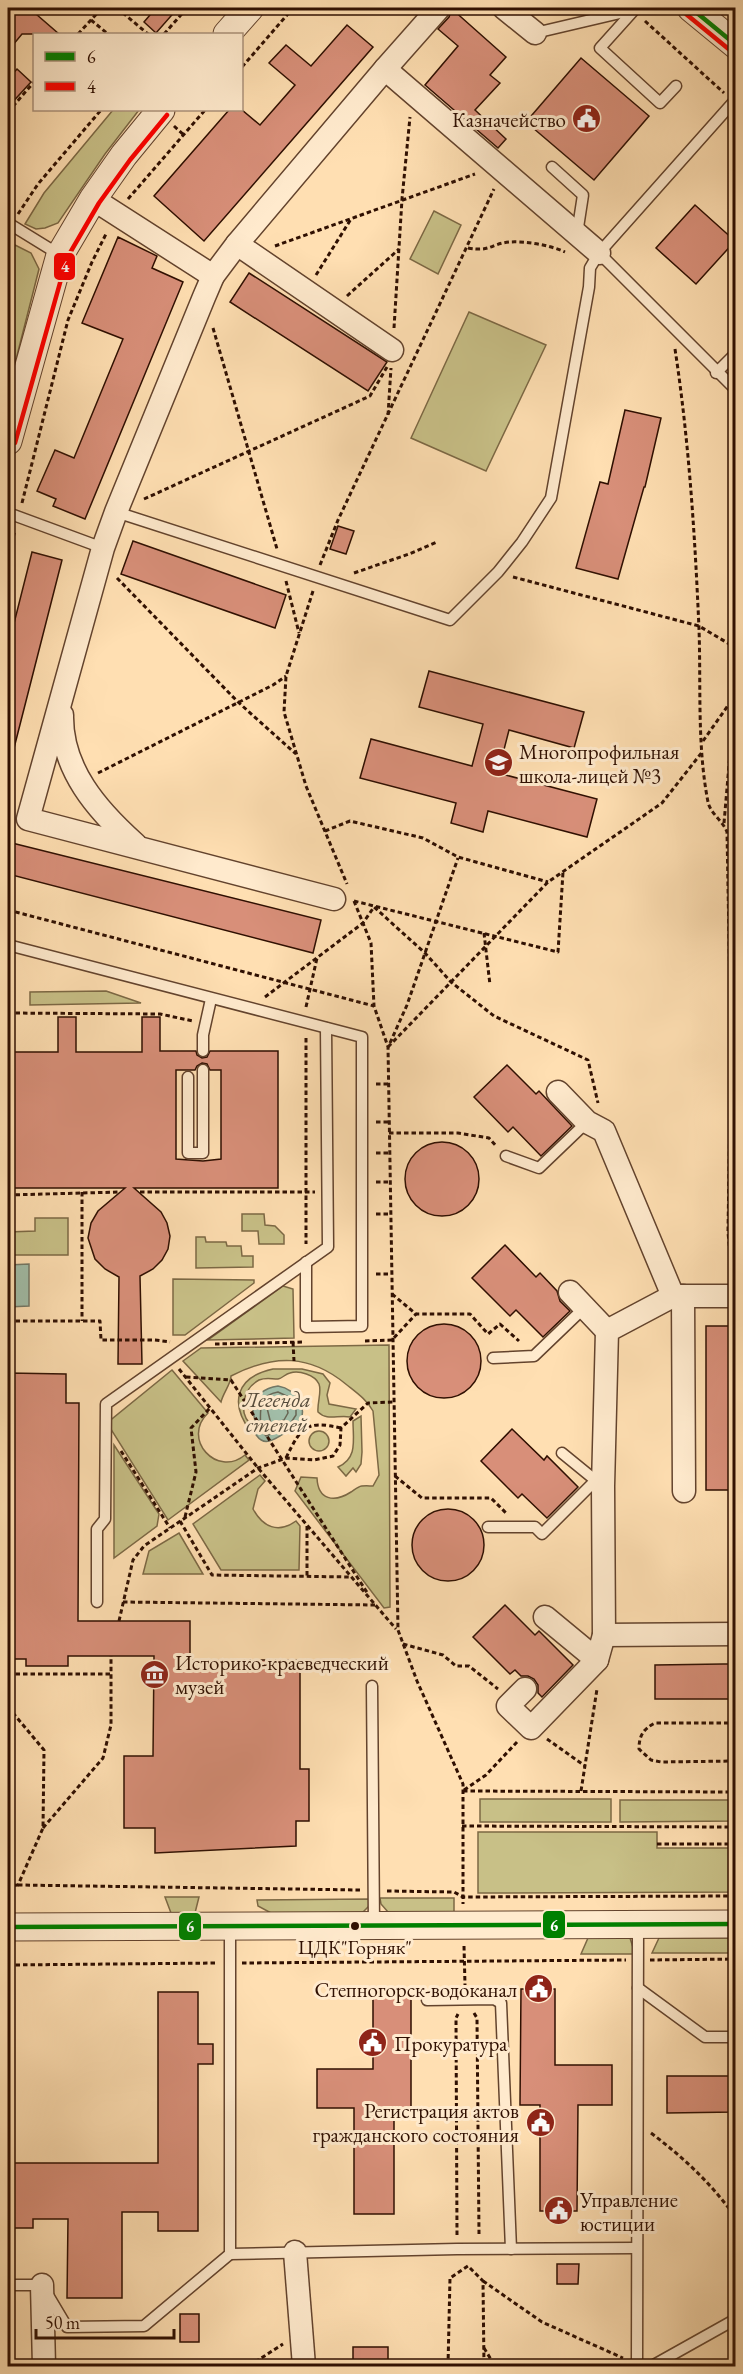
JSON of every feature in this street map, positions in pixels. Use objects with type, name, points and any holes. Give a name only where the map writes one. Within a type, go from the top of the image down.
[{"type":"street","points":[[227,33],[250,8]]},
{"type":"street","points":[[334,899],[28,819],[116,512],[213,276],[245,249],[385,69],[439,8]]},
{"type":"street","points":[[504,8],[535,33]]},
{"type":"street","points":[[694,8],[735,45]]},
{"type":"street","points":[[385,69],[577,234],[595,260]]},
{"type":"street","points":[[8,441],[60,255],[93,199],[124,155],[160,111]]},
{"type":"street","points":[[93,199],[213,276]]},
{"type":"street","points":[[245,249],[392,350]]},
{"type":"street","points":[[62,696],[64,742],[71,765],[80,782],[115,826],[138,847]]},
{"type":"street","points":[[558,1092],[595,1126],[678,1296],[684,1491]]},
{"type":"street","points":[[607,1331],[678,1296],[735,1296]]},
{"type":"street","points":[[519,1695],[508,1706],[531,1728],[597,1660],[604,1635],[599,1484],[607,1331],[577,1300]]},
{"type":"street","points":[[545,1617],[597,1660]]},
{"type":"street","points":[[604,1635],[735,1634]]},
{"type":"street","points":[[8,1927],[735,1924]]},
{"type":"street","points":[[295,2252],[304,2367]]},
{"type":"street","points":[[42,2285],[44,2367]]},
{"type":"lane","points":[[535,33],[634,9]]},
{"type":"lane","points":[[634,9],[600,48],[660,102],[676,86]]},
{"type":"lane","points":[[116,512],[282,568],[450,620],[498,572],[522,542],[551,498],[595,260],[734,100]]},
{"type":"lane","points":[[552,167],[583,195],[577,234]]},
{"type":"lane","points":[[9,225],[60,255]]},
{"type":"lane","points":[[595,260],[735,390]]},
{"type":"lane","points":[[716,373],[735,353]]},
{"type":"lane","points":[[8,513],[102,555]]},
{"type":"lane","points":[[8,945],[362,1037],[362,1326],[306,1327],[306,1262]]},
{"type":"lane","points":[[203,1051],[203,1035],[211,999]]},
{"type":"lane","points":[[97,1602],[97,1529],[105,1519],[106,1404],[328,1246],[326,1028]]},
{"type":"lane","points":[[188,1077],[188,1153],[203,1153],[203,1070]]},
{"type":"lane","points":[[506,1156],[539,1168],[595,1126]]},
{"type":"lane","points":[[493,1358],[534,1356],[577,1300]]},
{"type":"lane","points":[[488,1527],[536,1527],[542,1534],[599,1484],[562,1453]]},
{"type":"lane","points":[[372,1686],[374,1925]]},
{"type":"lane","points":[[230,1925],[230,2254]]},
{"type":"lane","points":[[637,2365],[635,2248],[638,1925]]},
{"type":"lane","points":[[639,1988],[705,2037],[735,2037]]},
{"type":"lane","points":[[427,2000],[494,1999],[501,2002],[511,2249]]},
{"type":"lane","points":[[8,2285],[42,2285],[67,2327],[144,2326],[230,2254],[635,2248]]},
{"type":"lane","points":[[652,2367],[735,2319]]},
{"type":"path","points":[[79,33],[102,8]]},
{"type":"path","points":[[117,8],[147,33]]},
{"type":"path","points":[[165,33],[187,8]]},
{"type":"path","points":[[243,66],[293,8]]},
{"type":"path","points":[[634,9],[734,100]]},
{"type":"path","points":[[91,20],[107,33]]},
{"type":"path","points":[[8,112],[33,83]]},
{"type":"path","points":[[392,350],[412,94]]},
{"type":"path","points":[[9,225],[38,184],[99,111]]},
{"type":"path","points":[[8,559],[69,320],[92,262],[117,213],[204,111]]},
{"type":"path","points":[[245,249],[352,218],[477,173],[502,171]]},
{"type":"path","points":[[306,291],[352,218]]},
{"type":"path","points":[[468,248],[483,251],[508,242],[532,243],[558,249],[578,258],[595,260]]},
{"type":"path","points":[[333,310],[399,249]]},
{"type":"path","points":[[204,297],[250,449],[300,634]]},
{"type":"path","points":[[674,345],[684,409],[699,626],[702,742],[708,805],[727,832],[731,1047],[728,1232],[730,1273],[735,1282]]},
{"type":"path","points":[[116,512],[370,396],[391,361],[388,417]]},
{"type":"path","points":[[351,574],[437,542]]},
{"type":"path","points":[[102,555],[238,702],[297,755]]},
{"type":"path","points":[[498,572],[537,585],[699,626],[735,648]]},
{"type":"path","points":[[80,782],[286,676]]},
{"type":"path","points":[[702,742],[735,696]]},
{"type":"path","points":[[724,825],[735,696]]},
{"type":"path","points":[[388,1047],[548,882],[662,803],[703,751]]},
{"type":"path","points":[[325,831],[350,821],[423,838],[458,857],[548,882]]},
{"type":"path","points":[[458,857],[407,1005],[388,1047],[392,1340],[398,1630],[463,1784],[466,1999],[477,2018],[479,2249]]},
{"type":"path","points":[[334,899],[436,920],[558,952],[563,872]]},
{"type":"path","points":[[374,907],[425,953],[451,982],[494,1016],[588,1060],[595,1126]]},
{"type":"path","points":[[284,982],[363,923],[374,907]]},
{"type":"path","points":[[8,910],[374,1006]]},
{"type":"path","points":[[484,933],[490,985]]},
{"type":"path","points":[[306,1262],[306,1008],[317,956]]},
{"type":"path","points":[[8,1013],[160,1014],[192,1021]]},
{"type":"path","points":[[389,1133],[458,1133],[489,1138],[506,1156]]},
{"type":"path","points":[[82,1192],[82,1321]]},
{"type":"path","points":[[8,1196],[120,1192]]},
{"type":"path","points":[[140,1192],[327,1192]]},
{"type":"path","points":[[392,1294],[416,1314],[470,1314],[488,1334],[500,1324],[534,1356]]},
{"type":"path","points":[[360,1341],[392,1340],[416,1314]]},
{"type":"path","points":[[8,1321],[100,1320],[100,1340],[155,1340],[188,1345],[316,1342]]},
{"type":"path","points":[[155,1340],[258,1468],[398,1630]]},
{"type":"path","points":[[293,1342],[294,1361]]},
{"type":"path","points":[[186,1377],[231,1380],[375,1605]]},
{"type":"path","points":[[119,1621],[133,1560],[144,1546],[258,1468],[286,1458],[314,1460],[333,1456],[340,1445],[341,1428],[368,1403],[394,1402]]},
{"type":"path","points":[[184,1518],[196,1472],[191,1428],[210,1408]]},
{"type":"path","points":[[286,1458],[301,1432],[311,1424],[341,1428]]},
{"type":"path","points":[[105,1427],[170,1528]]},
{"type":"path","points":[[395,1476],[422,1498],[491,1498],[519,1527]]},
{"type":"path","points":[[180,1521],[212,1575],[351,1577]]},
{"type":"path","points":[[307,1524],[307,1577]]},
{"type":"path","points":[[123,1602],[375,1605]]},
{"type":"path","points":[[403,1644],[442,1655],[456,1666],[469,1666],[519,1695]]},
{"type":"path","points":[[18,1886],[43,1828],[103,1758],[111,1725],[111,1656]]},
{"type":"path","points":[[581,1791],[597,1697],[597,1660]]},
{"type":"path","points":[[8,1674],[111,1674]]},
{"type":"path","points":[[8,1707],[44,1750],[43,1828]]},
{"type":"path","points":[[735,1723],[655,1723],[642,1733],[639,1749],[651,1760],[661,1762],[735,1761]]},
{"type":"path","points":[[463,1791],[486,1775],[531,1728],[585,1767]]},
{"type":"path","points":[[463,1791],[735,1792]]},
{"type":"path","points":[[462,1826],[735,1827]]},
{"type":"path","points":[[657,1844],[735,1844]]},
{"type":"path","points":[[8,1886],[454,1892],[463,1897],[735,1896]]},
{"type":"path","points":[[8,1965],[735,1959]]},
{"type":"path","points":[[457,2249],[456,2018],[466,1999]]},
{"type":"path","points":[[637,2123],[686,2160],[717,2192],[735,2218]]},
{"type":"path","points":[[448,2367],[450,2278],[468,2266],[483,2281],[542,2322],[637,2365]]},
{"type":"path","points":[[483,2281],[484,2367]]},
{"type":"path","points":[[249,2367],[301,2332]]},
{"type":"path","points":[[483,2347],[495,2367]]},
{"type":"shaded area","points":[[112,111],[138,111],[105,154],[58,223],[36,229],[25,224],[44,193]]},
{"type":"shaded area","points":[[434,211],[461,225],[438,274],[410,259]]},
{"type":"shaded area","points":[[15,245],[31,253],[39,269],[8,391],[8,262]]},
{"type":"shaded area","points":[[469,312],[546,345],[486,471],[411,438]]},
{"type":"shaded area","points":[[106,991],[141,1003],[30,1005],[30,992]]},
{"type":"shaded area","points":[[242,1214],[264,1214],[265,1225],[275,1226],[284,1235],[284,1244],[259,1244],[258,1231],[242,1231]]},
{"type":"shaded area","points":[[35,1218],[68,1218],[68,1255],[8,1255],[8,1232],[35,1231]]},
{"type":"shaded area","points":[[196,1237],[205,1237],[206,1242],[226,1242],[227,1246],[241,1246],[242,1256],[253,1256],[253,1267],[196,1268]]},
{"type":"shaded area","points":[[173,1279],[254,1280],[254,1283],[185,1335],[173,1335]]},
{"type":"shaded area","points":[[283,1286],[293,1289],[294,1338],[208,1340]]},
{"type":"shaded area","points":[[389,1345],[390,1607],[384,1608],[295,1491],[301,1477],[317,1478],[320,1491],[333,1498],[339,1498],[360,1486],[373,1486],[379,1475],[373,1411],[368,1403],[333,1375],[319,1367],[291,1361],[262,1364],[231,1376],[221,1402],[183,1361],[201,1348]]},
{"type":"shaded area","points":[[273,1369],[302,1369],[323,1374],[330,1383],[327,1395],[329,1404],[356,1409],[350,1417],[321,1415],[318,1412],[319,1384],[314,1378],[294,1372],[278,1379],[266,1378],[253,1384],[245,1396],[245,1416],[254,1427],[254,1431],[251,1432],[240,1411],[240,1393],[251,1378]]},
{"type":"shaded area","points":[[172,1370],[208,1413],[201,1423],[198,1434],[200,1444],[206,1452],[214,1459],[224,1462],[234,1461],[245,1455],[249,1460],[168,1520],[107,1423]]},
{"type":"shaded area","points":[[361,1416],[361,1464],[356,1472],[353,1468],[346,1476],[338,1467],[352,1454],[353,1421]]},
{"type":"shaded area","points":[[315,1431],[323,1431],[329,1437],[329,1445],[323,1451],[315,1451],[309,1445],[309,1437]]},
{"type":"shaded area","points":[[114,1445],[159,1514],[157,1526],[114,1558]]},
{"type":"shaded area","points":[[260,1475],[265,1481],[258,1489],[253,1509],[261,1520],[271,1527],[283,1527],[296,1521],[300,1526],[299,1570],[221,1570],[193,1524]]},
{"type":"shaded area","points":[[179,1533],[203,1574],[143,1574],[149,1551]]},
{"type":"shaded area","points":[[480,1799],[611,1799],[611,1822],[480,1822]]},
{"type":"shaded area","points":[[620,1800],[735,1800],[735,1821],[620,1822]]},
{"type":"shaded area","points":[[478,1832],[657,1832],[657,1848],[735,1848],[735,1892],[478,1893]]},
{"type":"shaded area","points":[[165,1897],[199,1897],[195,1913],[171,1913]]},
{"type":"shaded area","points":[[380,1898],[454,1898],[454,1912],[388,1912],[381,1904]]},
{"type":"shaded area","points":[[369,1899],[370,1905],[362,1913],[271,1913],[258,1906],[257,1900]]},
{"type":"shaded area","points":[[588,1938],[630,1938],[635,1954],[581,1954]]},
{"type":"shaded area","points":[[659,1938],[735,1938],[735,1953],[652,1953]]},
{"type":"water","points":[[29,1264],[29,1306],[8,1307],[8,1265]]},
{"type":"water","name":"Легенда степей","points":[[278,1386],[291,1391],[296,1396],[302,1407],[302,1414],[296,1427],[292,1430],[271,1440],[263,1441],[254,1431],[254,1404],[261,1393]]},
{"type":"building","points":[[8,8],[29,8],[58,33],[22,34],[8,51]]},
{"type":"building","points":[[156,8],[178,8],[156,33],[144,22]]},
{"type":"building","points":[[452,9],[506,57],[490,75],[500,83],[475,110],[506,139],[498,148],[425,85],[458,46],[438,29],[449,17]]},
{"type":"building","points":[[347,25],[373,47],[204,241],[154,196],[228,111],[243,111],[260,125],[295,85],[269,63],[286,45],[311,66]]},
{"type":"building","name":"Казначейство","points":[[581,58],[649,116],[594,180],[526,122]]},
{"type":"building","points":[[17,69],[31,82],[8,107],[8,79]]},
{"type":"building","points":[[695,205],[735,241],[696,284],[656,248]]},
{"type":"building","points":[[118,237],[157,256],[152,268],[183,282],[85,519],[53,506],[56,499],[37,491],[55,450],[74,458],[123,339],[82,323]]},
{"type":"building","points":[[249,273],[387,362],[368,391],[230,302]]},
{"type":"building","points":[[625,410],[661,418],[645,487],[618,579],[576,568],[600,482],[608,484]]},
{"type":"building","points":[[338,526],[354,531],[346,554],[330,549]]},
{"type":"building","points":[[133,541],[286,595],[275,628],[121,574]]},
{"type":"building","points":[[32,552],[62,560],[13,752],[8,751],[8,647]]},
{"type":"building","points":[[429,671],[584,712],[574,748],[509,730],[498,773],[597,799],[587,837],[488,811],[483,832],[451,823],[456,803],[360,778],[371,739],[472,766],[483,724],[419,707]]},
{"type":"building","points":[[8,842],[321,920],[313,953],[8,874]]},
{"type":"building","points":[[58,1017],[76,1017],[76,1052],[142,1052],[142,1017],[160,1017],[160,1051],[196,1051],[197,1055],[202,1058],[207,1057],[210,1051],[278,1051],[278,1188],[134,1188],[161,1212],[170,1236],[168,1249],[162,1260],[153,1269],[140,1276],[142,1364],[118,1364],[119,1277],[105,1269],[95,1259],[88,1238],[91,1223],[98,1211],[125,1188],[8,1188],[8,1052],[58,1052]],"holes":[[[202,1063],[207,1064],[210,1070],[221,1070],[221,1159],[203,1161],[176,1159],[176,1070],[195,1070]]]},
{"type":"building","points":[[507,1065],[536,1094],[539,1091],[572,1126],[541,1156],[513,1127],[508,1132],[474,1097]]},
{"type":"building","points":[[442,1142],[463,1148],[473,1158],[479,1179],[473,1200],[463,1210],[442,1216],[421,1210],[411,1200],[405,1179],[411,1158],[421,1148]]},
{"type":"building","points":[[505,1245],[536,1277],[540,1273],[557,1291],[560,1301],[570,1311],[543,1337],[516,1310],[510,1316],[472,1278]]},
{"type":"building","points":[[444,1324],[458,1327],[470,1335],[478,1347],[481,1361],[478,1375],[470,1387],[458,1395],[444,1398],[430,1395],[418,1387],[410,1375],[407,1361],[410,1347],[418,1335],[430,1327]]},
{"type":"building","points":[[706,1326],[735,1326],[735,1490],[706,1490]]},
{"type":"building","points":[[8,1373],[66,1374],[66,1403],[79,1403],[78,1621],[190,1621],[190,1660],[300,1660],[300,1769],[309,1769],[309,1821],[296,1821],[296,1846],[155,1853],[155,1828],[124,1828],[124,1756],[153,1756],[154,1656],[68,1656],[68,1666],[26,1666],[26,1659],[8,1659]]},
{"type":"building","points":[[512,1429],[544,1460],[547,1456],[578,1487],[547,1518],[522,1494],[518,1498],[481,1461]]},
{"type":"building","points":[[448,1509],[468,1515],[478,1525],[484,1545],[478,1565],[468,1575],[448,1581],[428,1575],[418,1565],[412,1545],[418,1525],[428,1515]]},
{"type":"building","points":[[505,1605],[535,1635],[539,1631],[573,1665],[542,1697],[538,1693],[538,1685],[534,1679],[521,1676],[515,1670],[510,1674],[473,1637]]},
{"type":"building","points":[[735,1664],[735,1699],[655,1699],[655,1665]]},
{"type":"building","points":[[373,1989],[411,1989],[411,2108],[394,2108],[394,2214],[354,2214],[354,2108],[317,2108],[317,2069],[373,2069]]},
{"type":"building","points":[[521,1989],[555,1989],[555,2065],[612,2065],[612,2105],[578,2105],[577,2211],[540,2211],[540,2105],[520,2105]]},
{"type":"building","points":[[158,1992],[198,1992],[198,2044],[213,2044],[213,2064],[198,2064],[198,2231],[158,2231],[158,2212],[122,2212],[122,2298],[67,2298],[68,2219],[33,2219],[33,2228],[8,2228],[8,2163],[158,2163]]},
{"type":"building","points":[[667,2076],[735,2076],[735,2112],[667,2113]]},
{"type":"building","points":[[557,2264],[579,2264],[578,2284],[557,2284]]},
{"type":"building","points":[[180,2314],[199,2314],[199,2342],[180,2342]]},
{"type":"building","points":[[353,2347],[388,2347],[388,2367],[353,2367]]},
{"type":"transit line","name":"6","points":[[691,8],[736,45]]},
{"type":"transit line","name":"4","points":[[686,14],[731,51]]},
{"type":"transit line","name":"4","points":[[15,443],[67,258],[99,203],[167,115]]},
{"type":"transit line","name":"6","points":[[8,1927],[736,1924]]},
{"type":"place","name":"Казначейство","points":[[587,119]]},
{"type":"place","name":"Многопрофильная школа-лицей №3","points":[[498,763]]},
{"type":"place","name":"Историко-краеведческий музей","points":[[154,1674]]},
{"type":"place","name":"ЦДК\"Горняк\"","points":[[355,1926]]},
{"type":"place","name":"Степногорск-водоканал","points":[[538,1989]]},
{"type":"place","name":"Прокуратура","points":[[373,2043]]},
{"type":"place","name":"Регистрация актов гражданского состояния","points":[[540,2122]]},
{"type":"place","name":"Управление юстиции","points":[[559,2211]]}]
